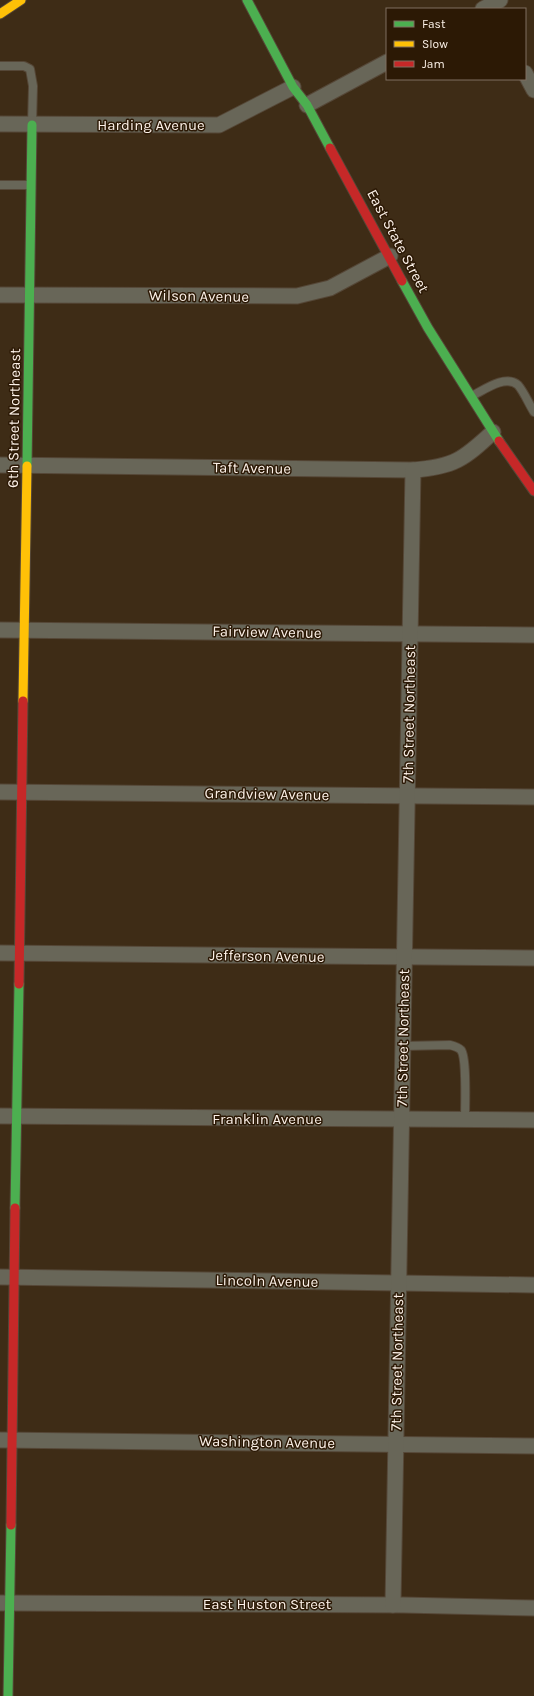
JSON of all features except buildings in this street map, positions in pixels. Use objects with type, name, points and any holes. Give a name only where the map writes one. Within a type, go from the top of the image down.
[{"type":"street","points":[[0,14],[21,0]]},
{"type":"street","name":"East State Street","points":[[246,0],[293,87],[308,105],[428,328],[493,432],[534,490]]},
{"type":"street","points":[[308,105],[386,63]]},
{"type":"street","points":[[526,75],[534,90]]},
{"type":"street","name":"Harding Avenue","points":[[0,124],[219,125],[293,87]]},
{"type":"street","name":"6th Street Northeast","points":[[8,1696],[4,1603],[7,1277],[17,1116],[32,125]]},
{"type":"street","name":"Wilson Avenue","points":[[0,295],[297,296],[330,288],[390,256]]},
{"type":"street","name":"Taft Avenue","points":[[0,465],[413,470],[435,468],[458,461],[470,454],[493,432]]},
{"type":"street","name":"7th Street Northeast","points":[[392,1605],[413,470]]},
{"type":"street","name":"Fairview Avenue","points":[[0,630],[534,635]]},
{"type":"street","name":"Grandview Avenue","points":[[0,792],[534,797]]},
{"type":"street","name":"Jefferson Avenue","points":[[0,953],[404,958],[534,958]]},
{"type":"street","name":"Franklin Avenue","points":[[0,1116],[534,1120]]},
{"type":"street","name":"Lincoln Avenue","points":[[7,1277],[534,1285]]},
{"type":"street","name":"Washington Avenue","points":[[6,1440],[534,1446]]},
{"type":"street","name":"East Huston Street","points":[[4,1603],[392,1605],[534,1608]]},
{"type":"lane","points":[[0,66],[24,66],[30,69],[33,86],[32,125]]},
{"type":"lane","points":[[0,185],[31,185]]},
{"type":"lane","points":[[471,397],[500,382],[510,381],[518,386],[534,412]]},
{"type":"lane","points":[[403,1046],[450,1045],[455,1046],[462,1051],[464,1063],[465,1120]]},
{"type":"traffic: fast","points":[[247,0],[293,87],[307,105],[330,148]]},
{"type":"traffic: fast","points":[[27,466],[32,125]]},
{"type":"traffic: fast","points":[[402,281],[428,328],[499,441]]},
{"type":"traffic: fast","points":[[15,1208],[19,984]]},
{"type":"traffic: fast","points":[[8,1696],[11,1525]]},
{"type":"traffic: slow","points":[[0,14],[21,0]]},
{"type":"traffic: slow","points":[[23,701],[27,466]]},
{"type":"traffic: jam","points":[[330,148],[402,281]]},
{"type":"traffic: jam","points":[[499,441],[534,491]]},
{"type":"traffic: jam","points":[[19,984],[23,701]]},
{"type":"traffic: jam","points":[[11,1525],[15,1208]]}]
